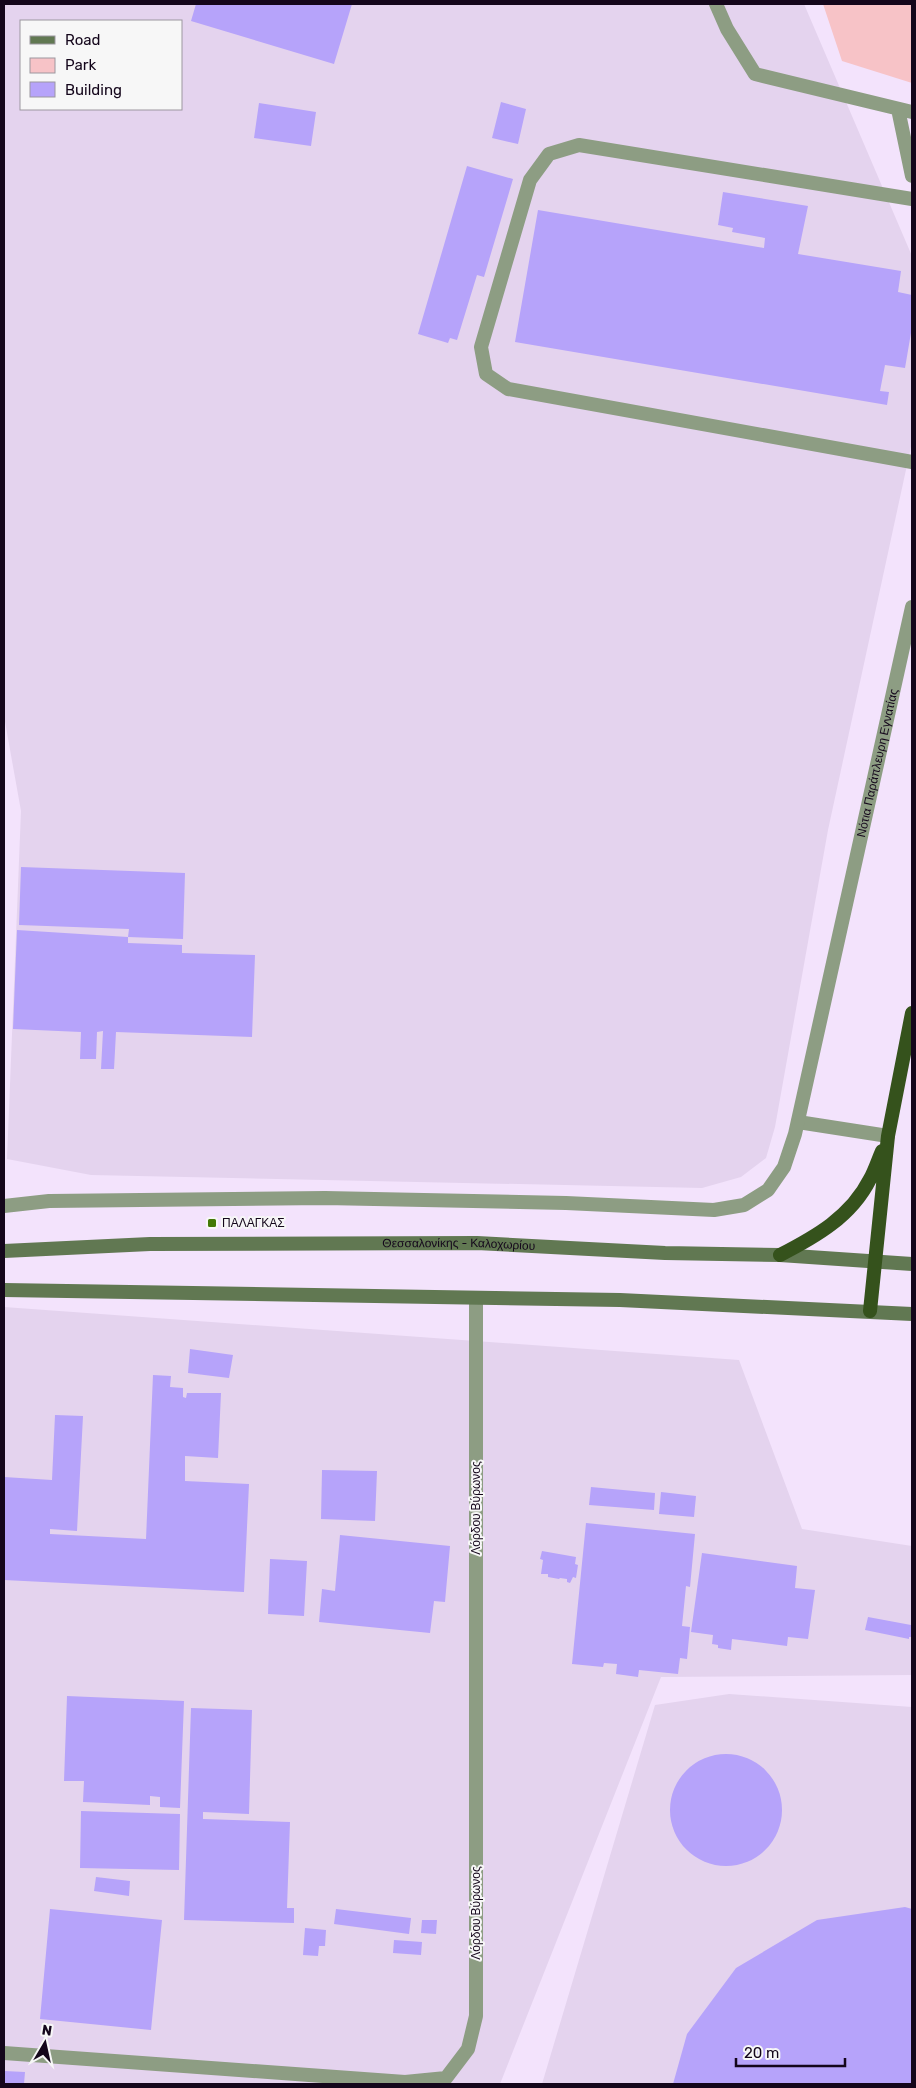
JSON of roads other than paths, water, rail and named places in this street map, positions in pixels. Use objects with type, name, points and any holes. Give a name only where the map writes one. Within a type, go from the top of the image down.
[{"type":"highway","points":[[870,1311],[888,1136],[912,1013]]},
{"type":"highway","points":[[780,1255],[820,1234],[851,1208],[870,1180],[888,1136]]},
{"type":"main road","name":"Θεσσαλονίκης - Καλοχωρίου","points":[[4,1250],[150,1244],[477,1243],[665,1253],[780,1255],[912,1264]]},
{"type":"main road","points":[[4,1290],[620,1300],[912,1314]]},
{"type":"street","points":[[716,4],[727,29],[755,74],[912,112]]},
{"type":"street","points":[[898,109],[912,176]]},
{"type":"street","points":[[912,199],[579,145],[549,154],[530,180],[481,347],[486,374],[508,389],[912,462]]},
{"type":"street","name":"Νότια Παράπλευρη Εγνατίας","points":[[4,1206],[49,1201],[325,1198],[566,1203],[714,1210],[744,1205],[768,1190],[784,1168],[798,1122],[912,607]]},
{"type":"street","points":[[798,1122],[888,1136]]},
{"type":"street","name":"Λόρδου Βύρωνος","points":[[4,2053],[405,2082],[446,2078],[468,2049],[476,2016],[476,1298]]},
{"type":"place","name":"ΠΑΛΑΓΚΑΣ","points":[[212,1223]]}]
